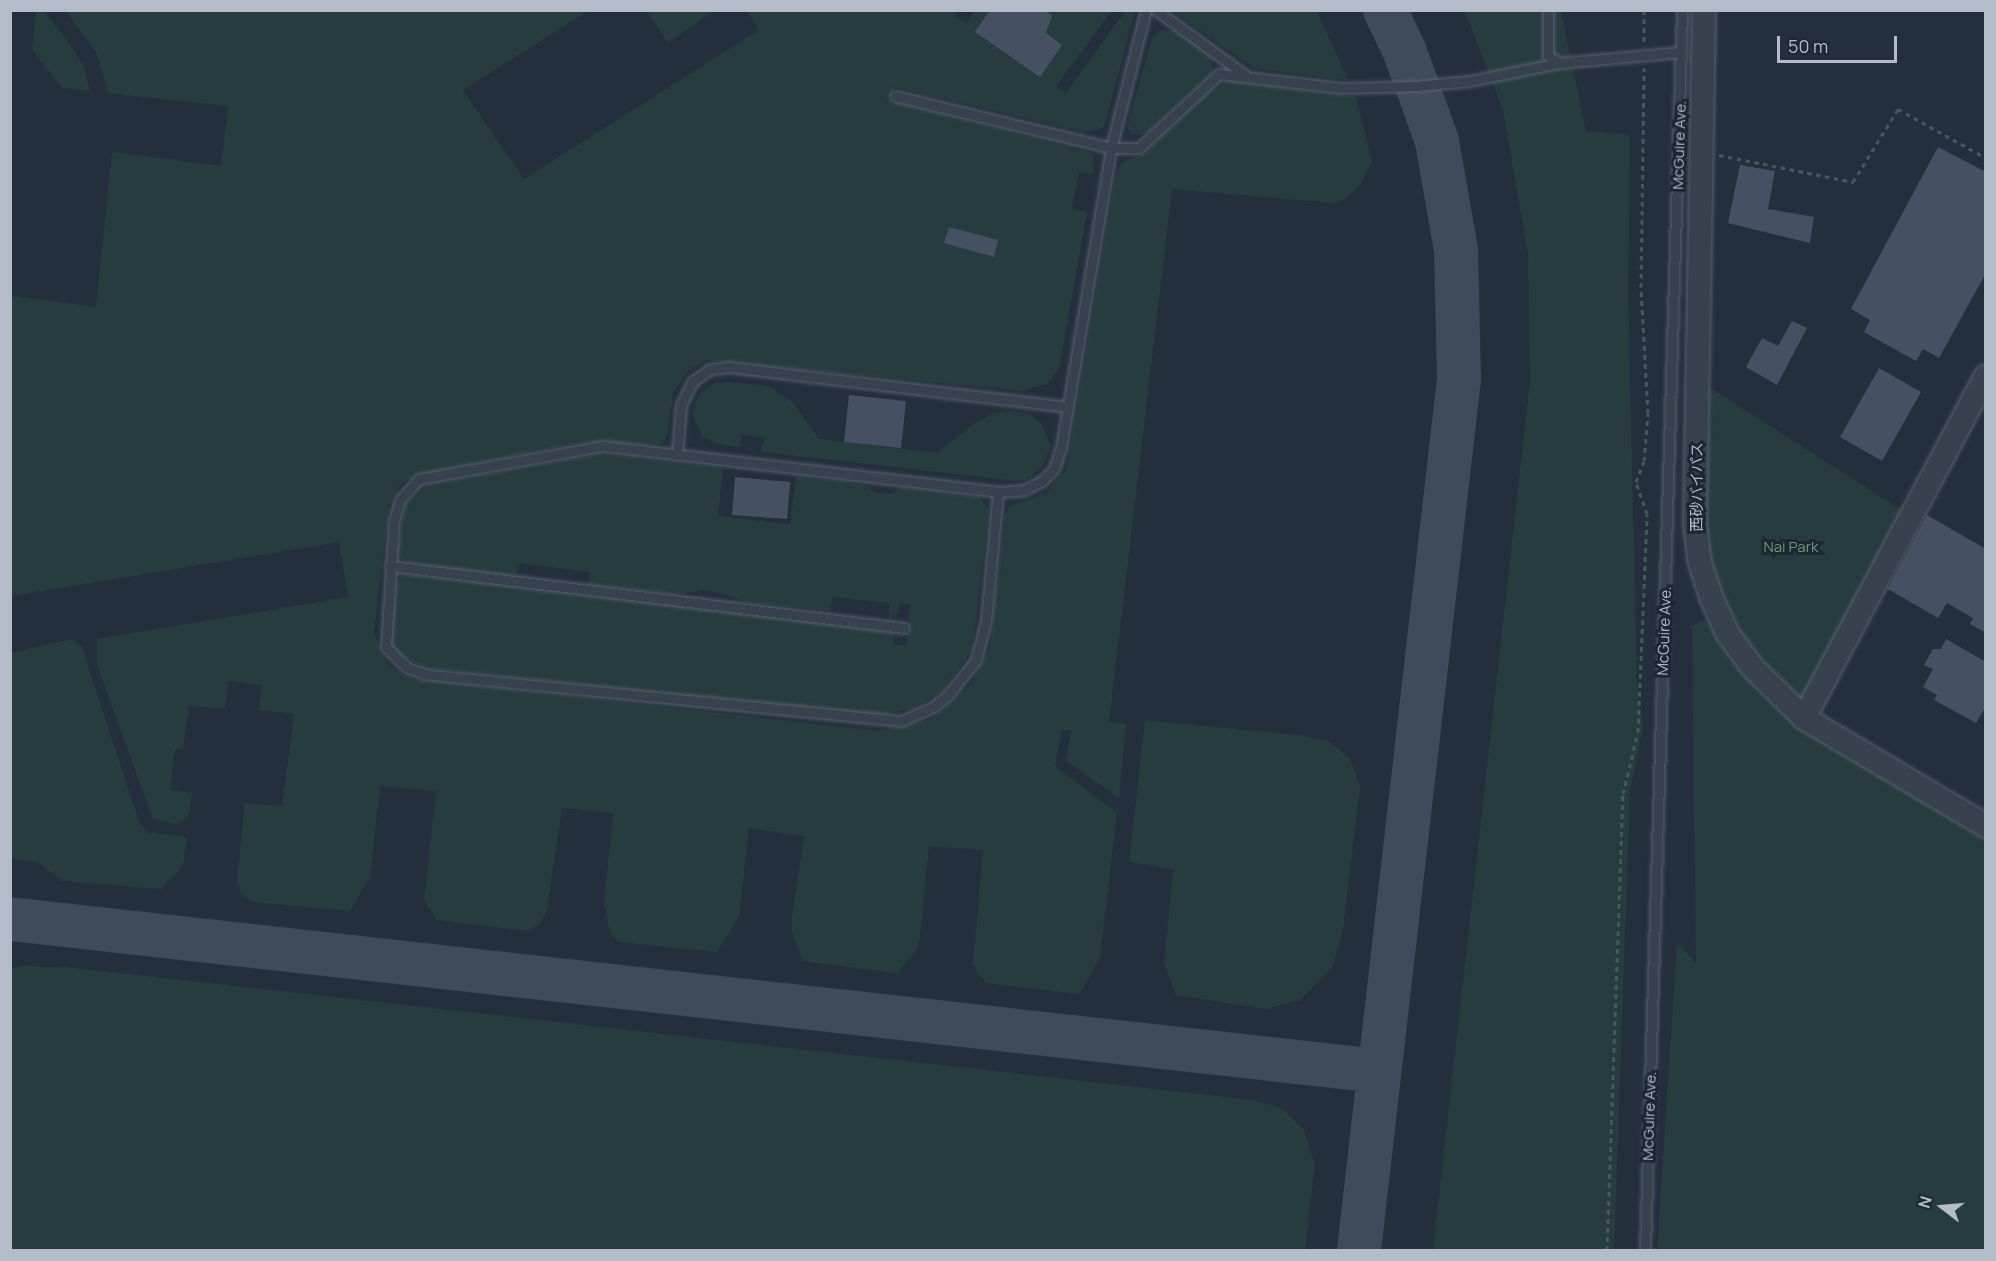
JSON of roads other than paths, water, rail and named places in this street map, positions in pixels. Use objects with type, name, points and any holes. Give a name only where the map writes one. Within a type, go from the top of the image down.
[{"type":"street","name":"西砂バイパス","points":[[1704,10],[1695,524],[1700,563],[1727,633],[1753,668],[1804,718],[1986,826]]},
{"type":"street","points":[[1804,718],[1986,376]]},
{"type":"lane","points":[[998,492],[986,621],[976,660],[948,695],[933,707],[901,721],[425,674],[406,667],[386,647],[390,566],[400,500],[419,479],[603,446],[998,492],[1024,490],[1054,469],[1067,407],[1111,148],[1146,10]]},
{"type":"lane","points":[[1156,10],[1245,75]]},
{"type":"lane","points":[[1548,10],[1548,56],[1559,63]]},
{"type":"lane","name":"McGuire Ave.","points":[[1645,1251],[1682,10]]},
{"type":"lane","points":[[895,96],[1111,148],[1139,148],[1219,74],[1245,75],[1342,88],[1417,86],[1469,81],[1559,63],[1682,52]]},
{"type":"lane","points":[[677,455],[681,405],[692,382],[710,369],[729,367],[1067,407]]},
{"type":"lane","points":[[390,566],[904,628]]},
{"type":"park label","name":"Nai Park","points":[[1791,547]]}]
